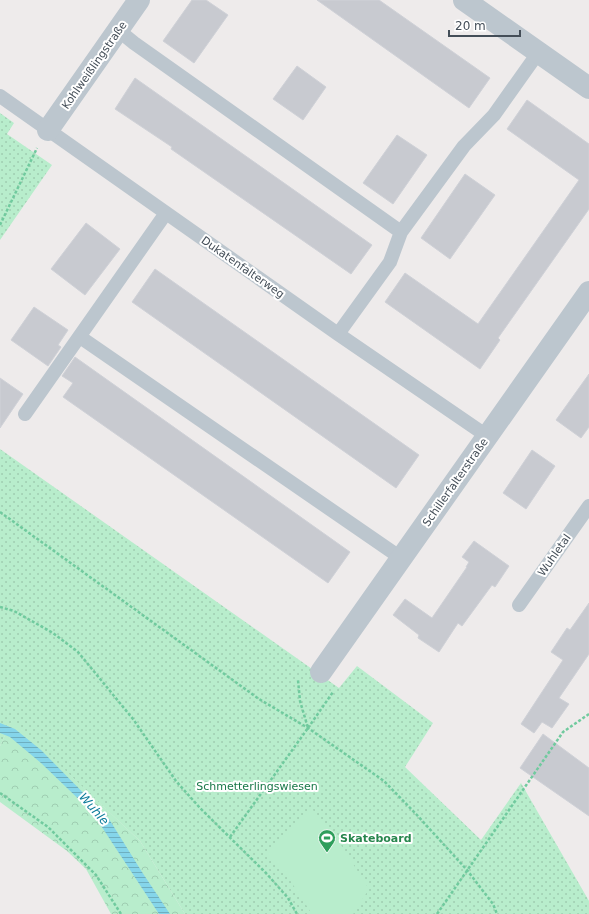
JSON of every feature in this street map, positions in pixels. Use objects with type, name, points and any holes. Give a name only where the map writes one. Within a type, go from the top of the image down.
[{"type":"street","name":"Kohlweißlingstraße","points":[[48,130],[139,0]]},
{"type":"street","points":[[464,0],[589,88]]},
{"type":"street","name":"Schillerfalterstraße","points":[[321,672],[589,292]]},
{"type":"lane","points":[[118,30],[134,43],[401,232]]},
{"type":"lane","points":[[338,334],[390,262],[401,232],[464,146],[494,115],[538,53]]},
{"type":"lane","name":"Dukatenfalterweg","points":[[0,96],[338,334],[488,436]]},
{"type":"lane","points":[[25,414],[166,213]]},
{"type":"lane","points":[[80,337],[401,558]]},
{"type":"lane","name":"Wuhletal","points":[[519,605],[589,506]]},
{"type":"path","points":[[0,225],[33,154],[48,130]]},
{"type":"path","points":[[0,512],[259,699],[308,728],[384,781],[467,870],[493,904],[497,914]]},
{"type":"path","points":[[0,607],[14,611],[53,633],[78,652],[133,719],[176,782],[200,808],[266,873],[288,898],[298,914]]},
{"type":"path","points":[[298,679],[300,701],[308,728]]},
{"type":"path","points":[[437,914],[563,732],[589,714]]},
{"type":"path","points":[[230,836],[308,728]]},
{"type":"path","points":[[0,793],[48,827],[96,875],[121,914]]},
{"type":"green space","points":[[0,113],[14,123],[7,134],[52,165],[0,240]]},
{"type":"green space","name":"Schmetterlingswiesen","points":[[0,449],[339,688],[357,666],[433,723],[405,767],[481,840],[521,783],[589,901],[589,914],[185,914],[140,841],[12,721],[0,746]]},
{"type":"green space","points":[[12,720],[140,841],[185,914],[111,914],[86,869],[67,851],[0,802],[0,746]]},
{"type":"green space","name":"Skateboard","points":[[312,809],[332,831],[369,889],[353,914],[312,914],[286,874],[266,852]]},
{"type":"water","name":"Wuhle","points":[[0,723],[15,729],[41,750],[109,819],[170,914],[159,914],[92,812],[41,763],[10,737],[0,733]]},
{"type":"building","points":[[192,0],[206,0],[228,15],[194,63],[163,41]]},
{"type":"building","points":[[317,0],[379,0],[490,78],[469,108]]},
{"type":"building","points":[[297,66],[326,87],[303,120],[273,99]]},
{"type":"building","points":[[135,78],[372,245],[351,274],[171,149],[172,147],[115,109]]},
{"type":"building","points":[[527,100],[589,144],[589,209],[498,338],[500,340],[480,369],[385,302],[405,273],[478,324],[579,180],[507,129]]},
{"type":"building","points":[[397,135],[427,155],[393,204],[363,183]]},
{"type":"building","points":[[465,174],[495,195],[450,259],[421,238]]},
{"type":"building","points":[[86,223],[120,249],[85,295],[51,269]]},
{"type":"building","points":[[155,269],[419,455],[396,488],[132,302]]},
{"type":"building","points":[[34,307],[68,330],[58,345],[61,347],[48,366],[11,340]]},
{"type":"building","points":[[75,357],[350,552],[328,583],[63,397],[73,383],[62,376]]},
{"type":"building","points":[[589,374],[589,427],[581,438],[556,420]]},
{"type":"building","points":[[0,378],[23,394],[0,428]]},
{"type":"building","points":[[532,450],[555,466],[526,509],[503,493]]},
{"type":"building","points":[[474,541],[509,566],[495,587],[492,585],[462,626],[458,623],[439,652],[418,638],[419,635],[393,615],[405,599],[432,618],[467,567],[469,562],[462,557]]},
{"type":"building","points":[[589,603],[589,654],[559,698],[569,704],[552,728],[542,722],[534,733],[521,724],[563,660],[551,652],[567,628],[570,630]]},
{"type":"building","points":[[543,734],[589,768],[589,816],[520,768]]},
{"type":"place","name":"Skateboard","points":[[327,853]]}]
